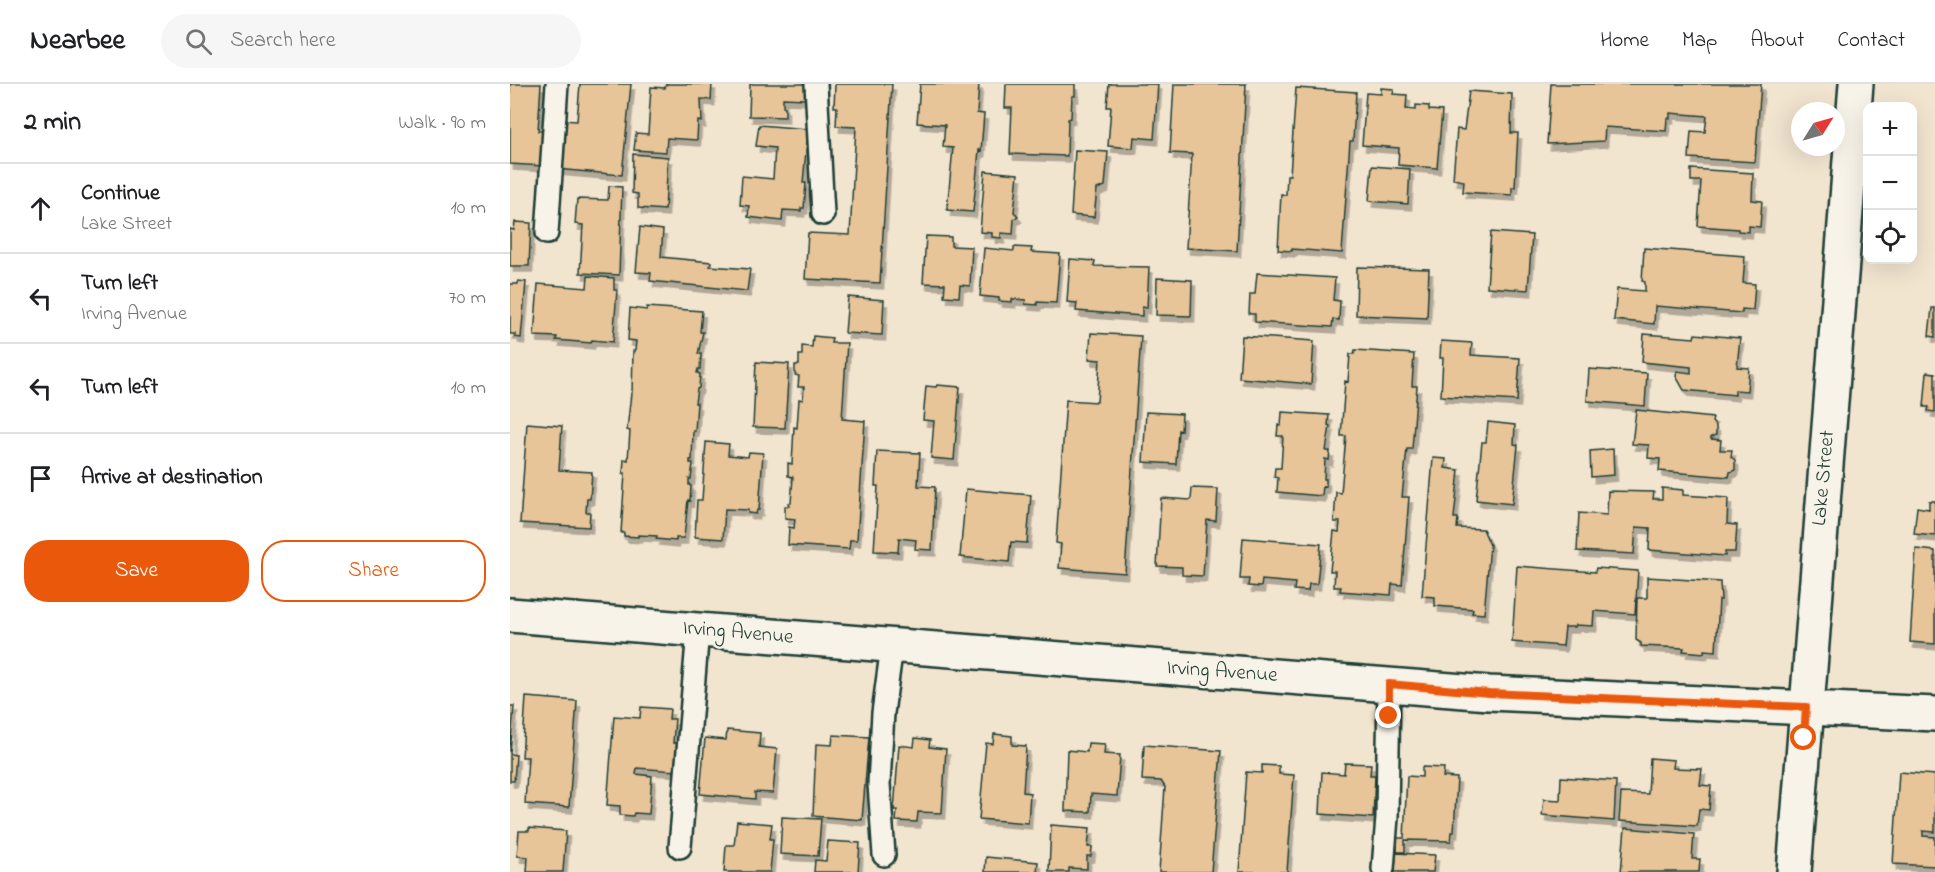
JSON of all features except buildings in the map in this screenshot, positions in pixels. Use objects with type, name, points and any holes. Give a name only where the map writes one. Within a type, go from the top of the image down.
[{"type":"street","name":"Lake Street","points":[[1794,872],[1856,84]]},
{"type":"street","name":"Irving Avenue","points":[[510,615],[1489,693],[1935,714]]},
{"type":"lane","points":[[547,233],[557,84]]},
{"type":"lane","points":[[816,84],[823,214]]},
{"type":"lane","points":[[680,847],[698,630]]},
{"type":"lane","points":[[884,855],[879,784],[883,713],[892,646]]},
{"type":"lane","points":[[1383,869],[1387,817],[1389,684]]},
{"type":"route","points":[[1389,716],[1389,684],[1489,693],[1806,707],[1804,738]]}]
